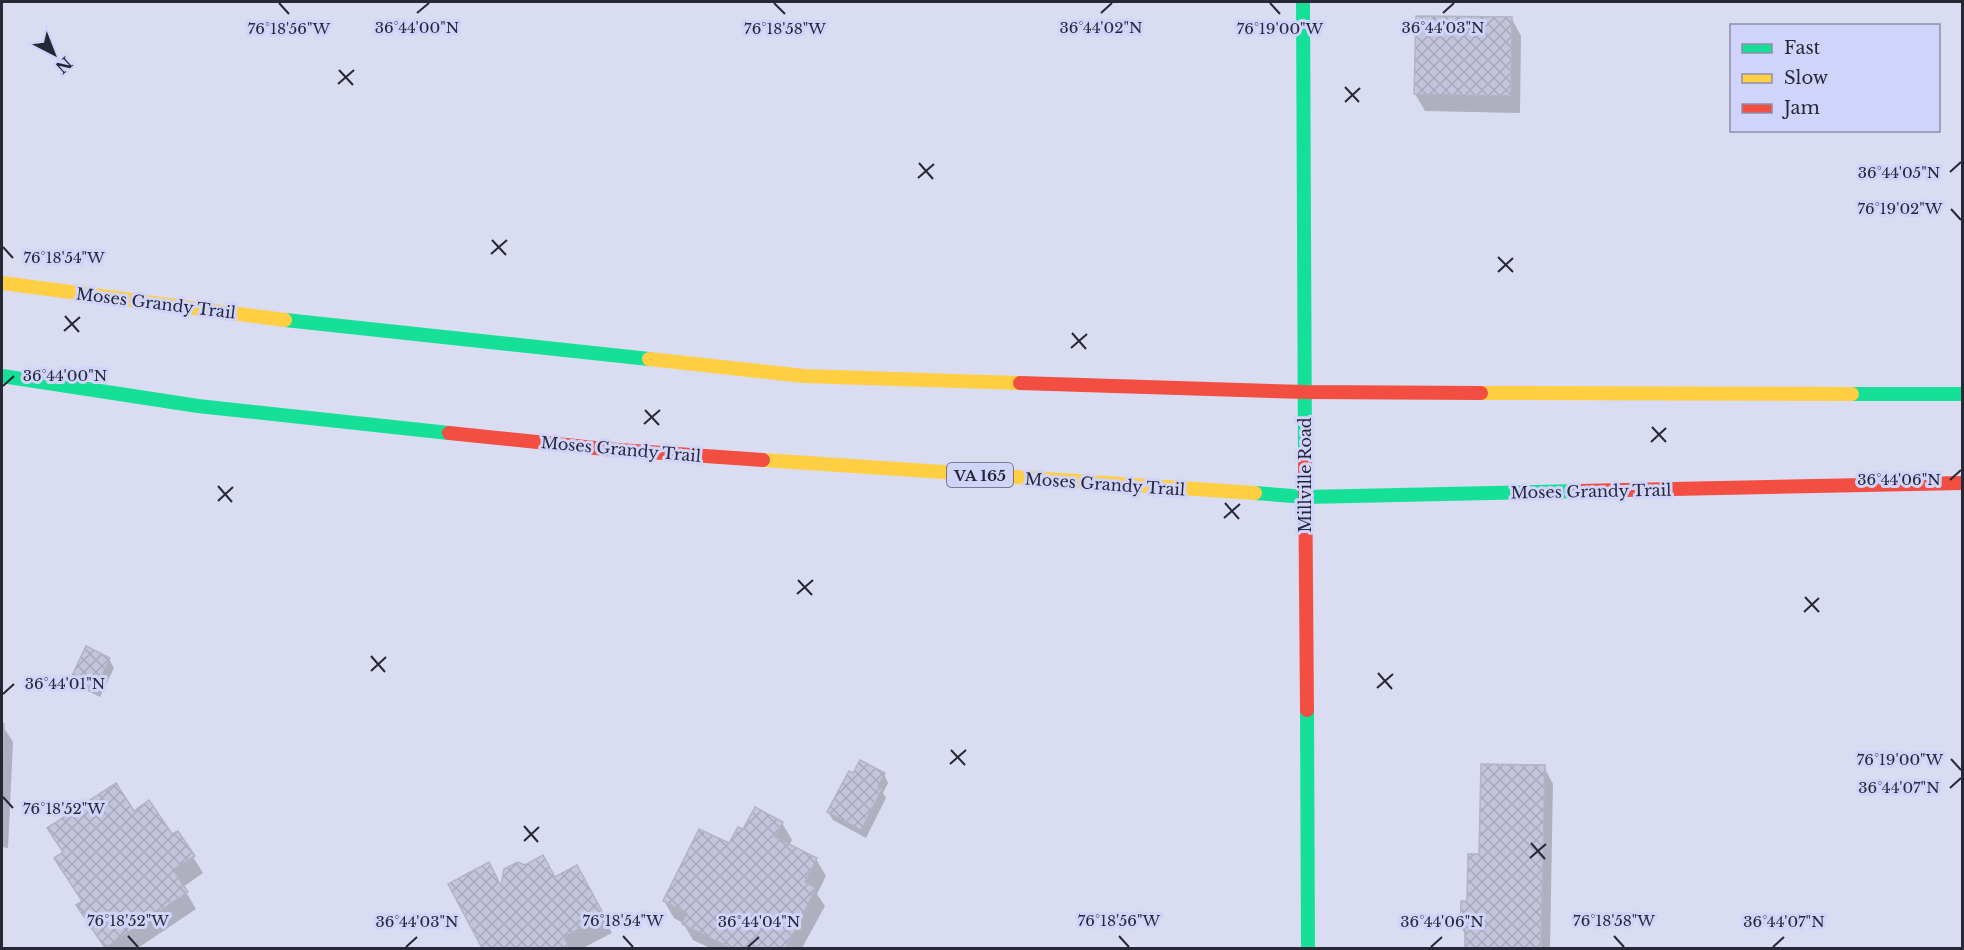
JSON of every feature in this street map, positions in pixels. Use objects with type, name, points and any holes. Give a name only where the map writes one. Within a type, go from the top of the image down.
[{"type":"main road","name":"Millville Road","points":[[1303,2],[1308,948]]},
{"type":"main road","name":"Moses Grandy Trail","points":[[2,284],[286,320],[804,376],[1305,392],[1962,394]]},
{"type":"main road","name":"Moses Grandy Trail","points":[[2,376],[198,406],[605,449],[1306,497],[1962,483]]},
{"type":"building","points":[[1416,16],[1512,17],[1511,96],[1414,94]]},
{"type":"building","points":[[86,646],[110,658],[95,690],[71,678]]},
{"type":"building","points":[[2,724],[4,724],[2,785]]},
{"type":"building","points":[[860,760],[885,773],[878,786],[882,789],[861,830],[827,812],[849,771],[853,773]]},
{"type":"building","points":[[1481,764],[1545,765],[1541,948],[1465,948],[1465,928],[1460,928],[1461,901],[1467,901],[1468,854],[1479,854]]},
{"type":"building","points":[[116,783],[134,811],[149,800],[172,834],[178,831],[195,856],[173,870],[188,892],[105,948],[76,905],[82,901],[54,858],[63,852],[47,828]]},
{"type":"building","points":[[755,807],[783,822],[775,837],[817,858],[805,882],[816,888],[786,948],[726,948],[727,946],[682,924],[687,913],[663,901],[699,829],[729,843],[738,827],[743,829]]},
{"type":"building","points":[[543,855],[555,877],[577,865],[604,915],[564,937],[569,947],[566,948],[482,948],[448,884],[489,862],[501,886],[504,869],[518,862],[525,865]]},
{"type":"traffic: fast","points":[[1303,2],[1305,459]]},
{"type":"traffic: fast","points":[[285,320],[649,359]]},
{"type":"traffic: fast","points":[[2,376],[198,406],[449,433]]},
{"type":"traffic: fast","points":[[1852,394],[1962,394]]},
{"type":"traffic: fast","points":[[1255,493],[1306,497],[1578,491]]},
{"type":"traffic: fast","points":[[1307,710],[1308,948]]},
{"type":"traffic: slow","points":[[2,283],[285,320]]},
{"type":"traffic: slow","points":[[649,359],[804,376],[1020,383]]},
{"type":"traffic: slow","points":[[1481,393],[1852,394]]},
{"type":"traffic: slow","points":[[763,460],[1255,493]]},
{"type":"traffic: jam","points":[[1020,383],[1305,392],[1481,393]]},
{"type":"traffic: jam","points":[[449,433],[605,449],[763,460]]},
{"type":"traffic: jam","points":[[1305,459],[1307,710]]},
{"type":"traffic: jam","points":[[1578,491],[1962,483]]}]
